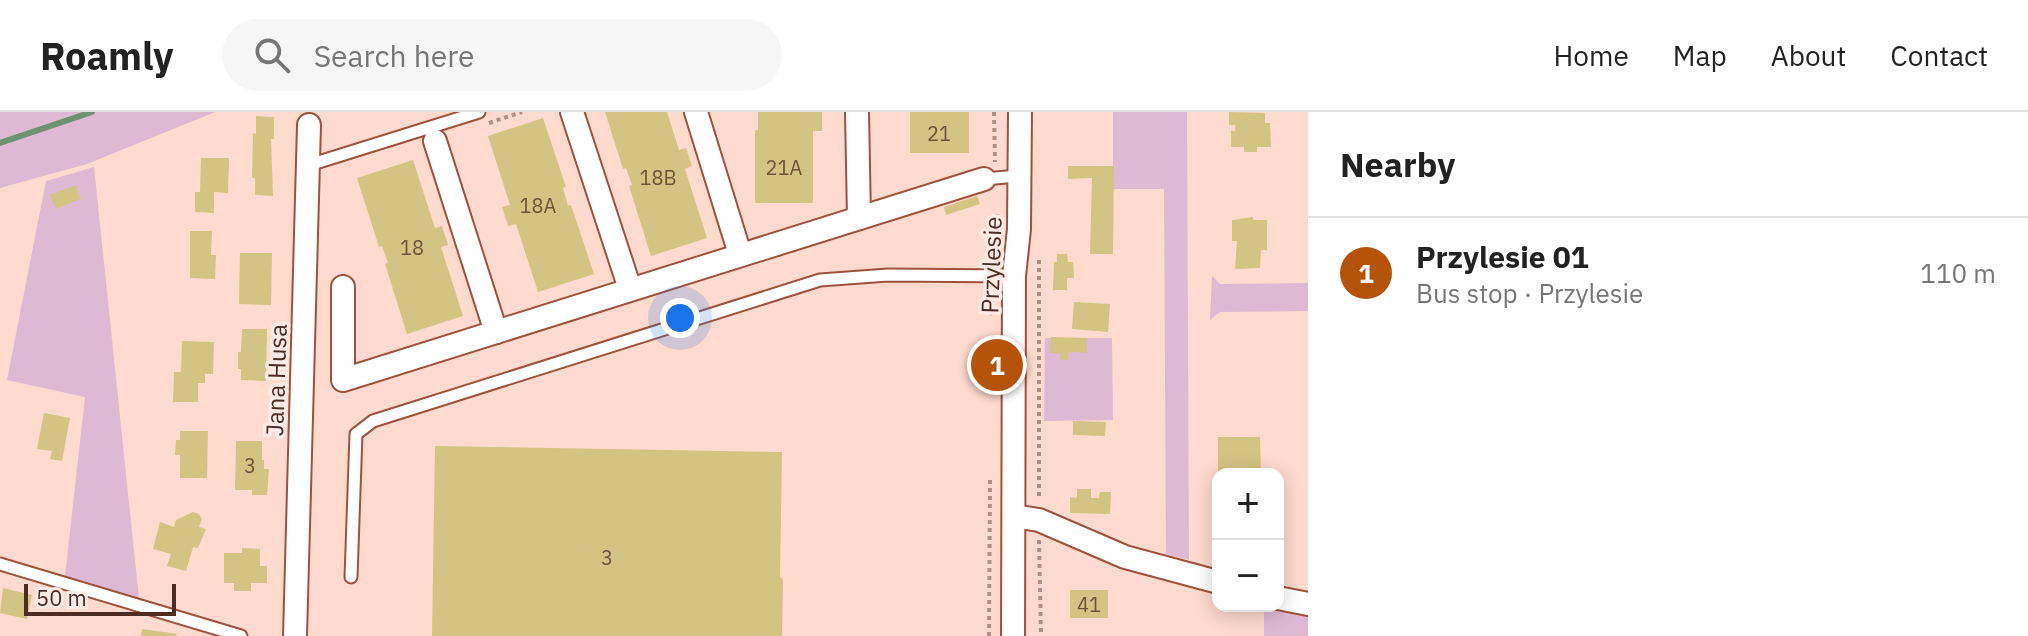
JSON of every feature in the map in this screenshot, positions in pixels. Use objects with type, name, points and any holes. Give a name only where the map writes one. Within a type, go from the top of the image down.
[{"type":"street","points":[[572,112],[630,289]]},
{"type":"street","points":[[696,112],[740,254]]},
{"type":"street","points":[[857,112],[859,218]]},
{"type":"street","name":"Przylesie","points":[[1013,636],[1014,276],[1019,229],[1020,112]]},
{"type":"street","name":"Jana Husa","points":[[295,636],[309,125]]},
{"type":"street","points":[[435,141],[496,332]]},
{"type":"street","points":[[343,287],[343,380],[984,179]]},
{"type":"street","points":[[1014,516],[1039,520],[1125,557],[1212,580]]},
{"type":"street","points":[[1284,599],[1308,604]]},
{"type":"lane","points":[[309,165],[479,112]]},
{"type":"lane","points":[[984,179],[1019,176]]},
{"type":"lane","points":[[351,577],[356,434],[373,421],[820,280],[888,275],[1014,276]]},
{"type":"lane","points":[[0,564],[241,636]]},
{"type":"path","points":[[1039,520],[1041,636]]},
{"type":"shaded area","points":[[0,112],[215,112],[87,164],[0,188]]},
{"type":"shaded area","points":[[1113,112],[1187,112],[1189,560],[1166,554],[1164,189],[1113,189]]},
{"type":"shaded area","points":[[94,167],[139,599],[65,576],[85,397],[7,380],[46,181]]},
{"type":"shaded area","points":[[1212,276],[1220,284],[1308,283],[1308,311],[1220,312],[1210,320]]},
{"type":"shaded area","points":[[1045,338],[1112,338],[1113,420],[1044,421]]},
{"type":"shaded area","points":[[1284,610],[1308,615],[1308,636],[1264,636],[1264,612]]},
{"type":"building","points":[[605,112],[667,112],[679,150],[686,148],[692,166],[685,169],[707,238],[651,256],[629,186],[632,185],[626,168],[623,169]]},
{"type":"building","points":[[758,112],[822,112],[822,131],[813,131],[813,203],[755,203],[755,130],[758,130]]},
{"type":"building","points":[[910,112],[969,112],[969,153],[910,153]]},
{"type":"building","points":[[1229,112],[1265,113],[1265,123],[1270,123],[1271,147],[1257,147],[1257,152],[1244,152],[1244,147],[1231,147],[1231,131],[1235,131],[1235,125],[1229,125]]},
{"type":"building","points":[[256,116],[274,117],[274,139],[271,139],[273,196],[255,195],[255,178],[252,178]]},
{"type":"building","points":[[543,118],[566,187],[563,188],[568,206],[571,205],[594,274],[538,292],[516,224],[508,226],[502,207],[510,205],[488,136]]},
{"type":"building","points":[[201,158],[229,158],[228,193],[214,192],[214,213],[195,212],[195,192],[200,192]]},
{"type":"building","points":[[413,160],[435,228],[442,226],[448,245],[441,247],[463,316],[407,334],[385,264],[388,263],[382,246],[379,247],[357,178]]},
{"type":"building","points":[[1068,166],[1114,166],[1113,254],[1090,254],[1092,178],[1068,179]]},
{"type":"building","points":[[76,185],[81,199],[56,209],[50,195]]},
{"type":"building","points":[[977,196],[980,204],[946,215],[944,207]]},
{"type":"building","points":[[1253,217],[1253,220],[1267,220],[1267,250],[1261,250],[1260,268],[1235,269],[1237,241],[1232,241],[1232,220]]},
{"type":"building","points":[[190,231],[212,231],[211,255],[216,255],[215,279],[190,278]]},
{"type":"building","points":[[240,253],[272,253],[271,305],[239,304]]},
{"type":"building","points":[[1057,254],[1067,254],[1068,262],[1073,262],[1074,278],[1067,278],[1067,290],[1053,290]]},
{"type":"building","points":[[1074,302],[1110,304],[1108,332],[1072,329]]},
{"type":"building","points":[[242,329],[267,329],[266,381],[241,380],[238,352],[241,352]]},
{"type":"building","points":[[1051,337],[1087,338],[1087,353],[1068,353],[1068,360],[1060,360],[1060,353],[1050,353]]},
{"type":"building","points":[[182,341],[214,342],[213,374],[205,374],[205,383],[198,383],[198,402],[173,402],[174,372],[181,372]]},
{"type":"building","points":[[44,413],[70,418],[62,461],[50,459],[52,451],[37,449]]},
{"type":"building","points":[[1073,421],[1106,422],[1105,436],[1073,435]]},
{"type":"building","points":[[180,431],[208,431],[207,478],[180,478],[180,455],[175,455]]},
{"type":"building","points":[[1218,437],[1260,437],[1261,468],[1218,468]]},
{"type":"building","points":[[236,441],[262,441],[264,469],[269,469],[267,495],[252,495],[252,490],[235,490]]},
{"type":"building","points":[[435,446],[782,452],[782,636],[432,636]]},
{"type":"building","points":[[1077,489],[1091,489],[1091,498],[1099,498],[1100,492],[1111,492],[1110,514],[1070,513],[1070,497],[1077,498]]},
{"type":"building","points":[[193,512],[202,519],[199,527],[206,529],[198,548],[193,547],[186,571],[167,566],[171,554],[153,549],[160,522],[174,527],[176,520]]},
{"type":"building","points":[[242,548],[260,549],[260,566],[267,566],[267,583],[251,583],[251,591],[234,591],[234,583],[224,583],[224,553],[242,553]]},
{"type":"building","points":[[3,588],[32,595],[27,619],[0,613]]},
{"type":"building","points":[[1070,590],[1108,590],[1108,618],[1070,618]]},
{"type":"building","points":[[142,629],[177,634],[141,636]]},
{"type":"waterway","points":[[0,143],[92,112]]},
{"type":"place","name":"Przylesie 01","points":[[997,365]]}]
